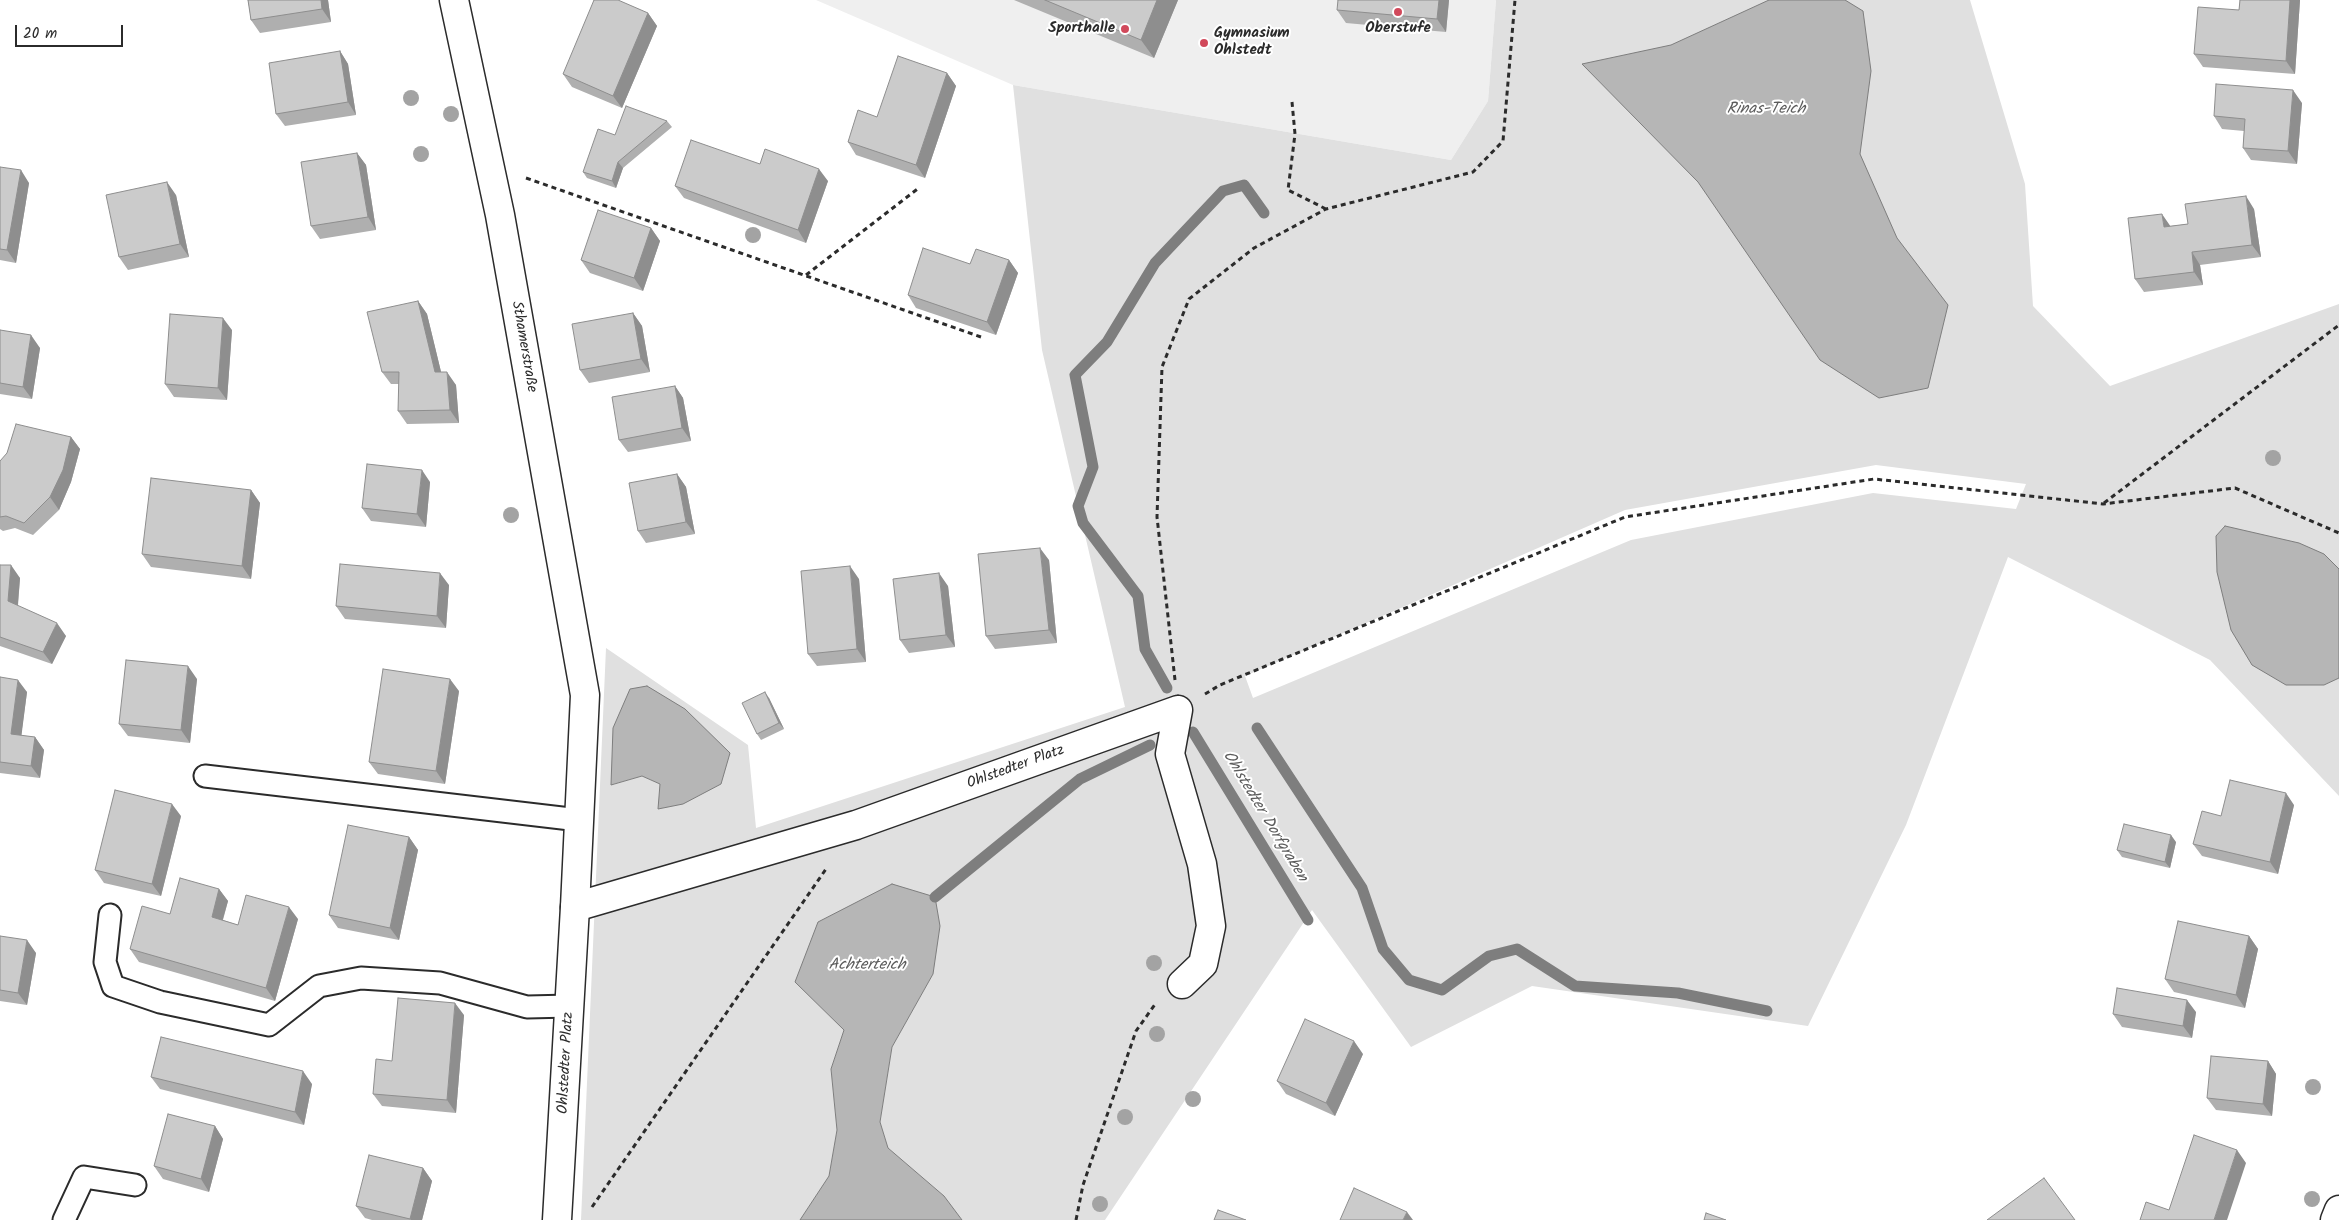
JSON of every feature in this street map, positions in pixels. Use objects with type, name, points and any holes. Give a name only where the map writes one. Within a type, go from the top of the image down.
[{"type":"street","name":"Sthamerstraße","points":[[454,0],[490,165],[584,695]]},
{"type":"street","name":"Ohlstedter Platz","points":[[558,1220],[576,907],[584,695]]},
{"type":"street","name":"Ohlstedter Platz","points":[[576,907],[856,825],[1178,710]]},
{"type":"street","points":[[1178,710],[1170,754],[1202,864],[1211,926],[1203,964],[1182,984]]},
{"type":"street","points":[[2335,1220],[2339,1210]]},
{"type":"lane","points":[[205,776],[579,820]]},
{"type":"lane","points":[[110,915],[105,962],[113,986],[160,1002],[269,1025],[319,986],[361,978],[440,983],[527,1006],[570,1006]]},
{"type":"lane","points":[[64,1220],[84,1177],[135,1185]]},
{"type":"path","points":[[1515,0],[1503,141],[1473,172],[1326,209],[1254,248],[1189,299],[1162,366],[1157,517],[1178,710],[1220,685],[1625,517],[1874,479],[2103,504],[2235,488],[2339,533]]},
{"type":"path","points":[[1292,102],[1295,134],[1288,190],[1326,209]]},
{"type":"path","points":[[490,165],[981,337]]},
{"type":"path","points":[[806,275],[920,187]]},
{"type":"path","points":[[2103,504],[2339,324]]},
{"type":"path","points":[[589,1212],[828,866]]},
{"type":"path","points":[[1076,1220],[1083,1185],[1136,1031],[1158,1000],[1182,984]]},
{"type":"shaded area","name":"Gymnasium Ohlstedt","points":[[816,0],[1496,0],[1488,101],[1451,160],[1013,85]]},
{"type":"shaded area","points":[[1496,0],[1970,0],[2025,184],[2033,306],[2110,386],[2339,304],[2339,796],[2210,660],[2008,557],[1906,825],[1808,1026],[1532,986],[1411,1047],[1312,910],[1105,1220],[962,1220],[944,1196],[888,1148],[880,1122],[892,1047],[933,974],[844,1030],[831,1069],[837,1130],[829,1176],[800,1220],[581,1220],[606,648],[748,745],[756,828],[1125,707],[1042,350],[1013,85],[1451,160],[1488,101]],"holes":[[[1876,465],[2026,484],[2016,509],[1873,493],[1631,540],[1253,698],[1245,676],[1625,510]],[[684,709],[660,784],[642,776],[612,785]]]},
{"type":"water","name":"Rinas-Teich","points":[[1769,0],[1845,0],[1863,11],[1871,71],[1860,154],[1897,238],[1948,305],[1928,388],[1879,398],[1820,360],[1698,182],[1582,64],[1671,45]]},
{"type":"water","points":[[2225,526],[2299,543],[2324,554],[2339,569],[2339,678],[2324,685],[2286,685],[2252,665],[2231,630],[2217,572],[2216,536]]},
{"type":"water","points":[[647,686],[685,709],[730,753],[721,784],[683,804],[658,809],[660,784],[642,776],[611,785],[613,728],[630,689]]},
{"type":"water","name":"Achterteich","points":[[892,884],[935,897],[940,926],[933,974],[892,1047],[880,1122],[888,1148],[944,1196],[962,1220],[800,1220],[829,1176],[837,1130],[831,1069],[844,1030],[795,982],[818,922]]},
{"type":"building","points":[[248,0],[321,0],[322,9],[251,20]]},
{"type":"building","points":[[594,0],[618,0],[648,13],[613,96],[563,74]]},
{"type":"building","points":[[1045,0],[1157,0],[1141,40]]},
{"type":"building","points":[[1338,0],[1439,0],[1437,19],[1337,10]]},
{"type":"building","points":[[2240,0],[2290,0],[2286,61],[2194,54],[2198,7],[2239,10]]},
{"type":"building","points":[[340,51],[348,102],[276,114],[269,63]]},
{"type":"building","points":[[898,56],[947,73],[916,165],[848,142],[858,110],[877,117]]},
{"type":"building","points":[[2216,84],[2293,90],[2288,151],[2243,148],[2245,119],[2214,116]]},
{"type":"building","points":[[626,106],[667,121],[618,162],[612,181],[583,172],[598,129],[615,135]]},
{"type":"building","points":[[691,140],[760,164],[765,149],[819,169],[798,230],[675,186]]},
{"type":"building","points":[[357,153],[368,217],[311,226],[301,162]]},
{"type":"building","points":[[0,167],[21,170],[7,250],[0,249]]},
{"type":"building","points":[[167,182],[180,244],[119,257],[106,195]]},
{"type":"building","points":[[2246,196],[2252,245],[2192,252],[2194,272],[2135,279],[2128,218],[2162,214],[2164,227],[2188,224],[2185,204]]},
{"type":"building","points":[[598,210],[651,228],[634,278],[581,260]]},
{"type":"building","points":[[923,248],[970,264],[976,249],[1009,260],[987,322],[908,295]]},
{"type":"building","points":[[418,301],[435,372],[447,372],[450,410],[398,411],[399,372],[382,372],[367,312]]},
{"type":"building","points":[[633,313],[641,359],[580,370],[572,324]]},
{"type":"building","points":[[170,314],[223,318],[218,388],[165,384]]},
{"type":"building","points":[[0,330],[31,335],[23,387],[0,383]]},
{"type":"building","points":[[675,386],[682,428],[619,440],[612,397]]},
{"type":"building","points":[[16,424],[71,437],[63,470],[50,497],[24,523],[6,516],[0,517],[0,461],[7,453]]},
{"type":"building","points":[[367,464],[422,470],[417,514],[362,508]]},
{"type":"building","points":[[677,474],[686,522],[638,531],[629,483]]},
{"type":"building","points":[[151,478],[251,490],[242,566],[142,554]]},
{"type":"building","points":[[1040,548],[1049,630],[986,636],[978,554]]},
{"type":"building","points":[[340,564],[440,573],[437,616],[336,606]]},
{"type":"building","points":[[0,565],[11,565],[8,601],[57,623],[43,652],[0,637]]},
{"type":"building","points":[[850,566],[857,649],[808,654],[801,571]]},
{"type":"building","points":[[939,573],[946,635],[900,640],[893,579]]},
{"type":"building","points":[[126,660],[188,666],[181,730],[119,724]]},
{"type":"building","points":[[383,669],[450,679],[436,771],[369,762]]},
{"type":"building","points":[[0,677],[18,680],[11,734],[35,737],[31,766],[0,762]]},
{"type":"building","points":[[765,692],[779,723],[757,734],[742,703]]},
{"type":"building","points":[[2230,780],[2286,793],[2270,862],[2193,844],[2202,811],[2221,816]]},
{"type":"building","points":[[115,790],[172,804],[152,884],[95,870]]},
{"type":"building","points":[[2124,824],[2171,835],[2165,862],[2117,850]]},
{"type":"building","points":[[348,825],[409,837],[390,928],[329,915]]},
{"type":"building","points":[[180,878],[219,889],[212,917],[238,925],[246,895],[289,907],[266,988],[130,949],[142,906],[170,914]]},
{"type":"building","points":[[2178,921],[2249,936],[2236,995],[2165,979]]},
{"type":"building","points":[[0,936],[27,940],[18,993],[0,990]]},
{"type":"building","points":[[2117,988],[2187,1000],[2183,1026],[2113,1014]]},
{"type":"building","points":[[398,998],[455,1003],[447,1100],[373,1094],[376,1059],[392,1061]]},
{"type":"building","points":[[1305,1019],[1354,1041],[1326,1103],[1277,1081]]},
{"type":"building","points":[[161,1037],[303,1071],[295,1112],[151,1077]]},
{"type":"building","points":[[2211,1056],[2268,1061],[2263,1104],[2207,1098]]},
{"type":"building","points":[[168,1114],[215,1126],[201,1179],[154,1166]]},
{"type":"building","points":[[2194,1135],[2237,1150],[2214,1220],[2140,1220],[2146,1202],[2169,1210]]},
{"type":"building","points":[[369,1155],[423,1168],[410,1219],[356,1206]]},
{"type":"building","points":[[2044,1178],[2075,1220],[1987,1220]]},
{"type":"building","points":[[1354,1188],[1407,1212],[1403,1220],[1340,1220]]},
{"type":"building","points":[[1218,1210],[1246,1220],[1214,1220]]},
{"type":"building","points":[[1706,1213],[1726,1220],[1704,1220]]},
{"type":"waterway","name":"Ohlstedter Dorfgraben","points":[[1167,688],[1145,649],[1138,596],[1083,523],[1078,506],[1093,467],[1075,375],[1107,342],[1155,263],[1223,191],[1244,185],[1264,213]]},
{"type":"waterway","points":[[1257,728],[1362,888],[1383,949],[1409,980],[1442,990],[1489,956],[1517,949],[1575,986],[1678,993],[1767,1011]]},
{"type":"waterway","name":"Ohlstedter Dorfgraben","points":[[1193,732],[1308,920]]},
{"type":"waterway","points":[[935,897],[1080,779],[1150,745]]},
{"type":"place","name":"Oberstufe","points":[[1398,12]]},
{"type":"place","name":"Sporthalle","points":[[1125,29]]},
{"type":"place","name":"Gymnasium Ohlstedt","points":[[1204,43]]}]
